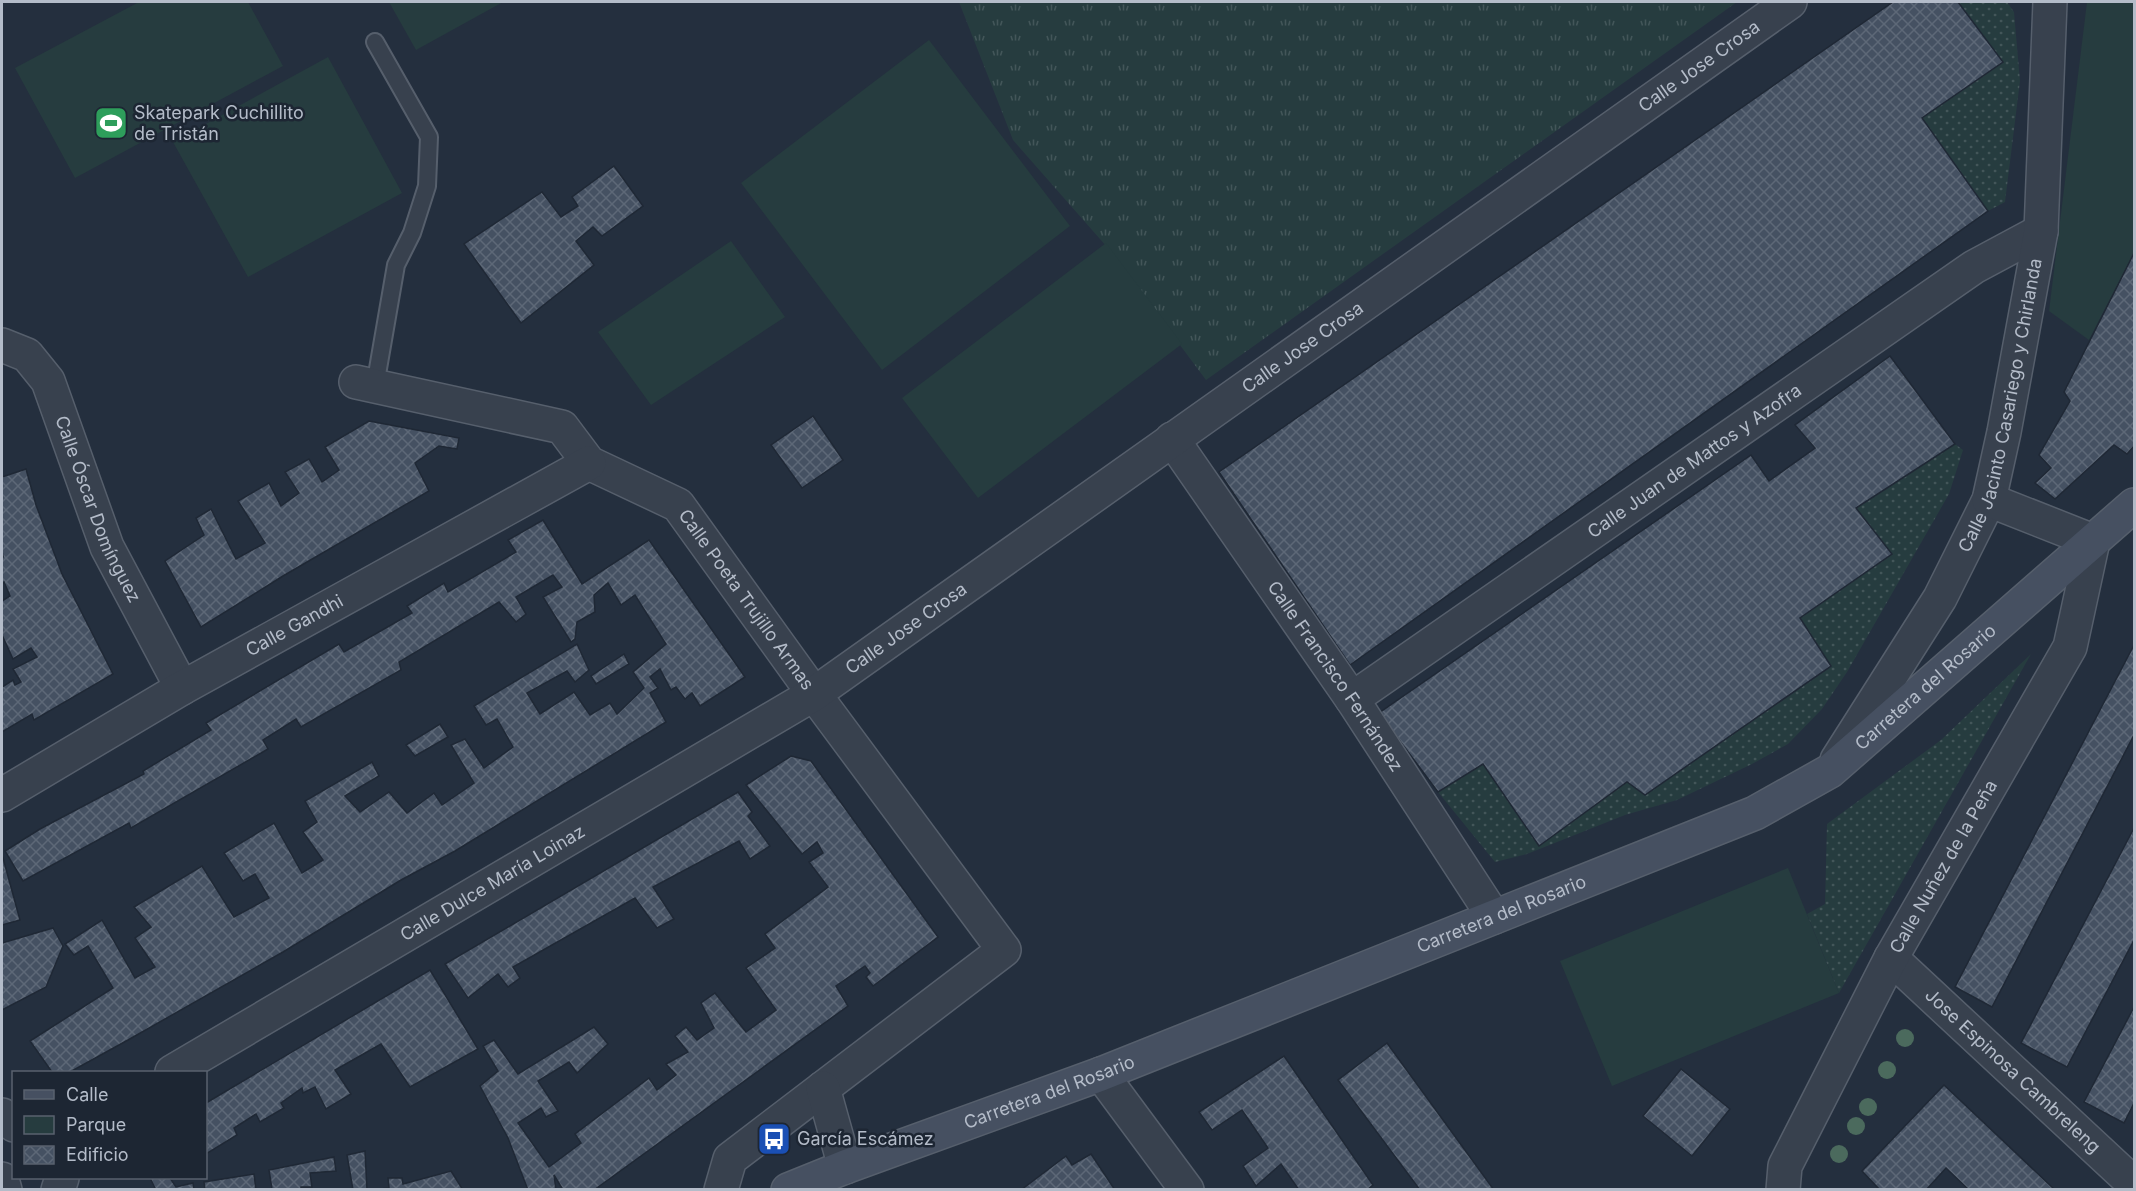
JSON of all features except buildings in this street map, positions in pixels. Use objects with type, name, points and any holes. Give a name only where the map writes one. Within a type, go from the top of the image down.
[{"type":"main road","name":"Carretera del Rosario","points":[[788,1190],[1101,1074],[1755,813],[1830,771],[2134,505]]},
{"type":"street","name":"Calle Jose Crosa","points":[[814,694],[1790,2]]},
{"type":"street","name":"Calle Jacinto Casariego y Chirlanda","points":[[1830,771],[1940,598],[1989,500],[2004,432],[2041,231],[2050,2]]},
{"type":"street","name":"Calle Juan de Mattos y Azofra","points":[[1352,699],[1974,267],[2041,231]]},
{"type":"street","name":"Calle Óscar Domínguez","points":[[2,345],[27,355],[48,381],[107,547],[182,688]]},
{"type":"street","name":"Calle Poeta Trujillo Armas","points":[[366,384],[562,427],[589,463],[678,505],[814,694],[1004,950],[823,1088]]},
{"type":"street","name":"Calle Francisco Fernández","points":[[1172,439],[1352,699],[1494,917]]},
{"type":"street","name":"Calle Gandhi","points":[[2,795],[182,688],[589,463]]},
{"type":"street","points":[[1989,500],[2093,541]]},
{"type":"street","name":"Calle Nuñez de la Peña","points":[[1783,1190],[1785,1166],[1891,958],[2070,647],[2093,541]]},
{"type":"street","name":"Calle Dulce María Loinaz","points":[[174,1071],[814,694]]},
{"type":"street","name":"Jose Espinosa Cambreleng","points":[[1891,958],[2134,1184]]},
{"type":"street","points":[[1101,1074],[1187,1190]]},
{"type":"street","points":[[721,1190],[730,1159],[823,1088],[845,1167]]},
{"type":"street","points":[[2,1179],[5,1190]]},
{"type":"lane","points":[[366,384],[396,265],[412,233],[427,186],[429,137],[375,42]]},
{"type":"green space","name":"Skatepark Cuchillito de Tristán","points":[[139,2],[248,2],[283,66],[75,178],[15,68]]},
{"type":"green space","points":[[389,2],[503,2],[416,50]]},
{"type":"green space","points":[[959,2],[1737,2],[1206,380],[1107,247],[1013,140]]},
{"type":"green space","points":[[1958,2],[2007,2],[2014,12],[2020,81],[2005,202],[1988,211],[1922,118],[2003,62]]},
{"type":"green space","points":[[2087,2],[2134,2],[2134,253],[2089,340],[2049,311]]},
{"type":"green space","points":[[929,40],[1070,226],[882,370],[741,183]]},
{"type":"green space","points":[[328,57],[402,193],[248,277],[173,142]]},
{"type":"green space","points":[[731,241],[785,317],[651,405],[598,332]]},
{"type":"green space","points":[[1106,243],[1182,344],[978,498],[902,398]]},
{"type":"green space","points":[[1955,444],[1963,450],[1949,494],[1847,672],[1822,709],[1788,744],[1677,800],[1625,815],[1527,854],[1495,862],[1438,792],[1483,764],[1539,846],[1627,782],[1645,795],[1831,667],[1800,618],[1891,554],[1856,508]]},
{"type":"green space","points":[[2031,654],[1839,993],[1807,914],[1825,904],[1827,824],[1941,740]]},
{"type":"green space","points":[[1788,868],[1839,993],[1612,1086],[1560,961]]},
{"type":"place","name":"Skatepark Cuchillito de Tristán","points":[[111,123]]},
{"type":"place","name":"García Escámez","points":[[774,1139]]}]
